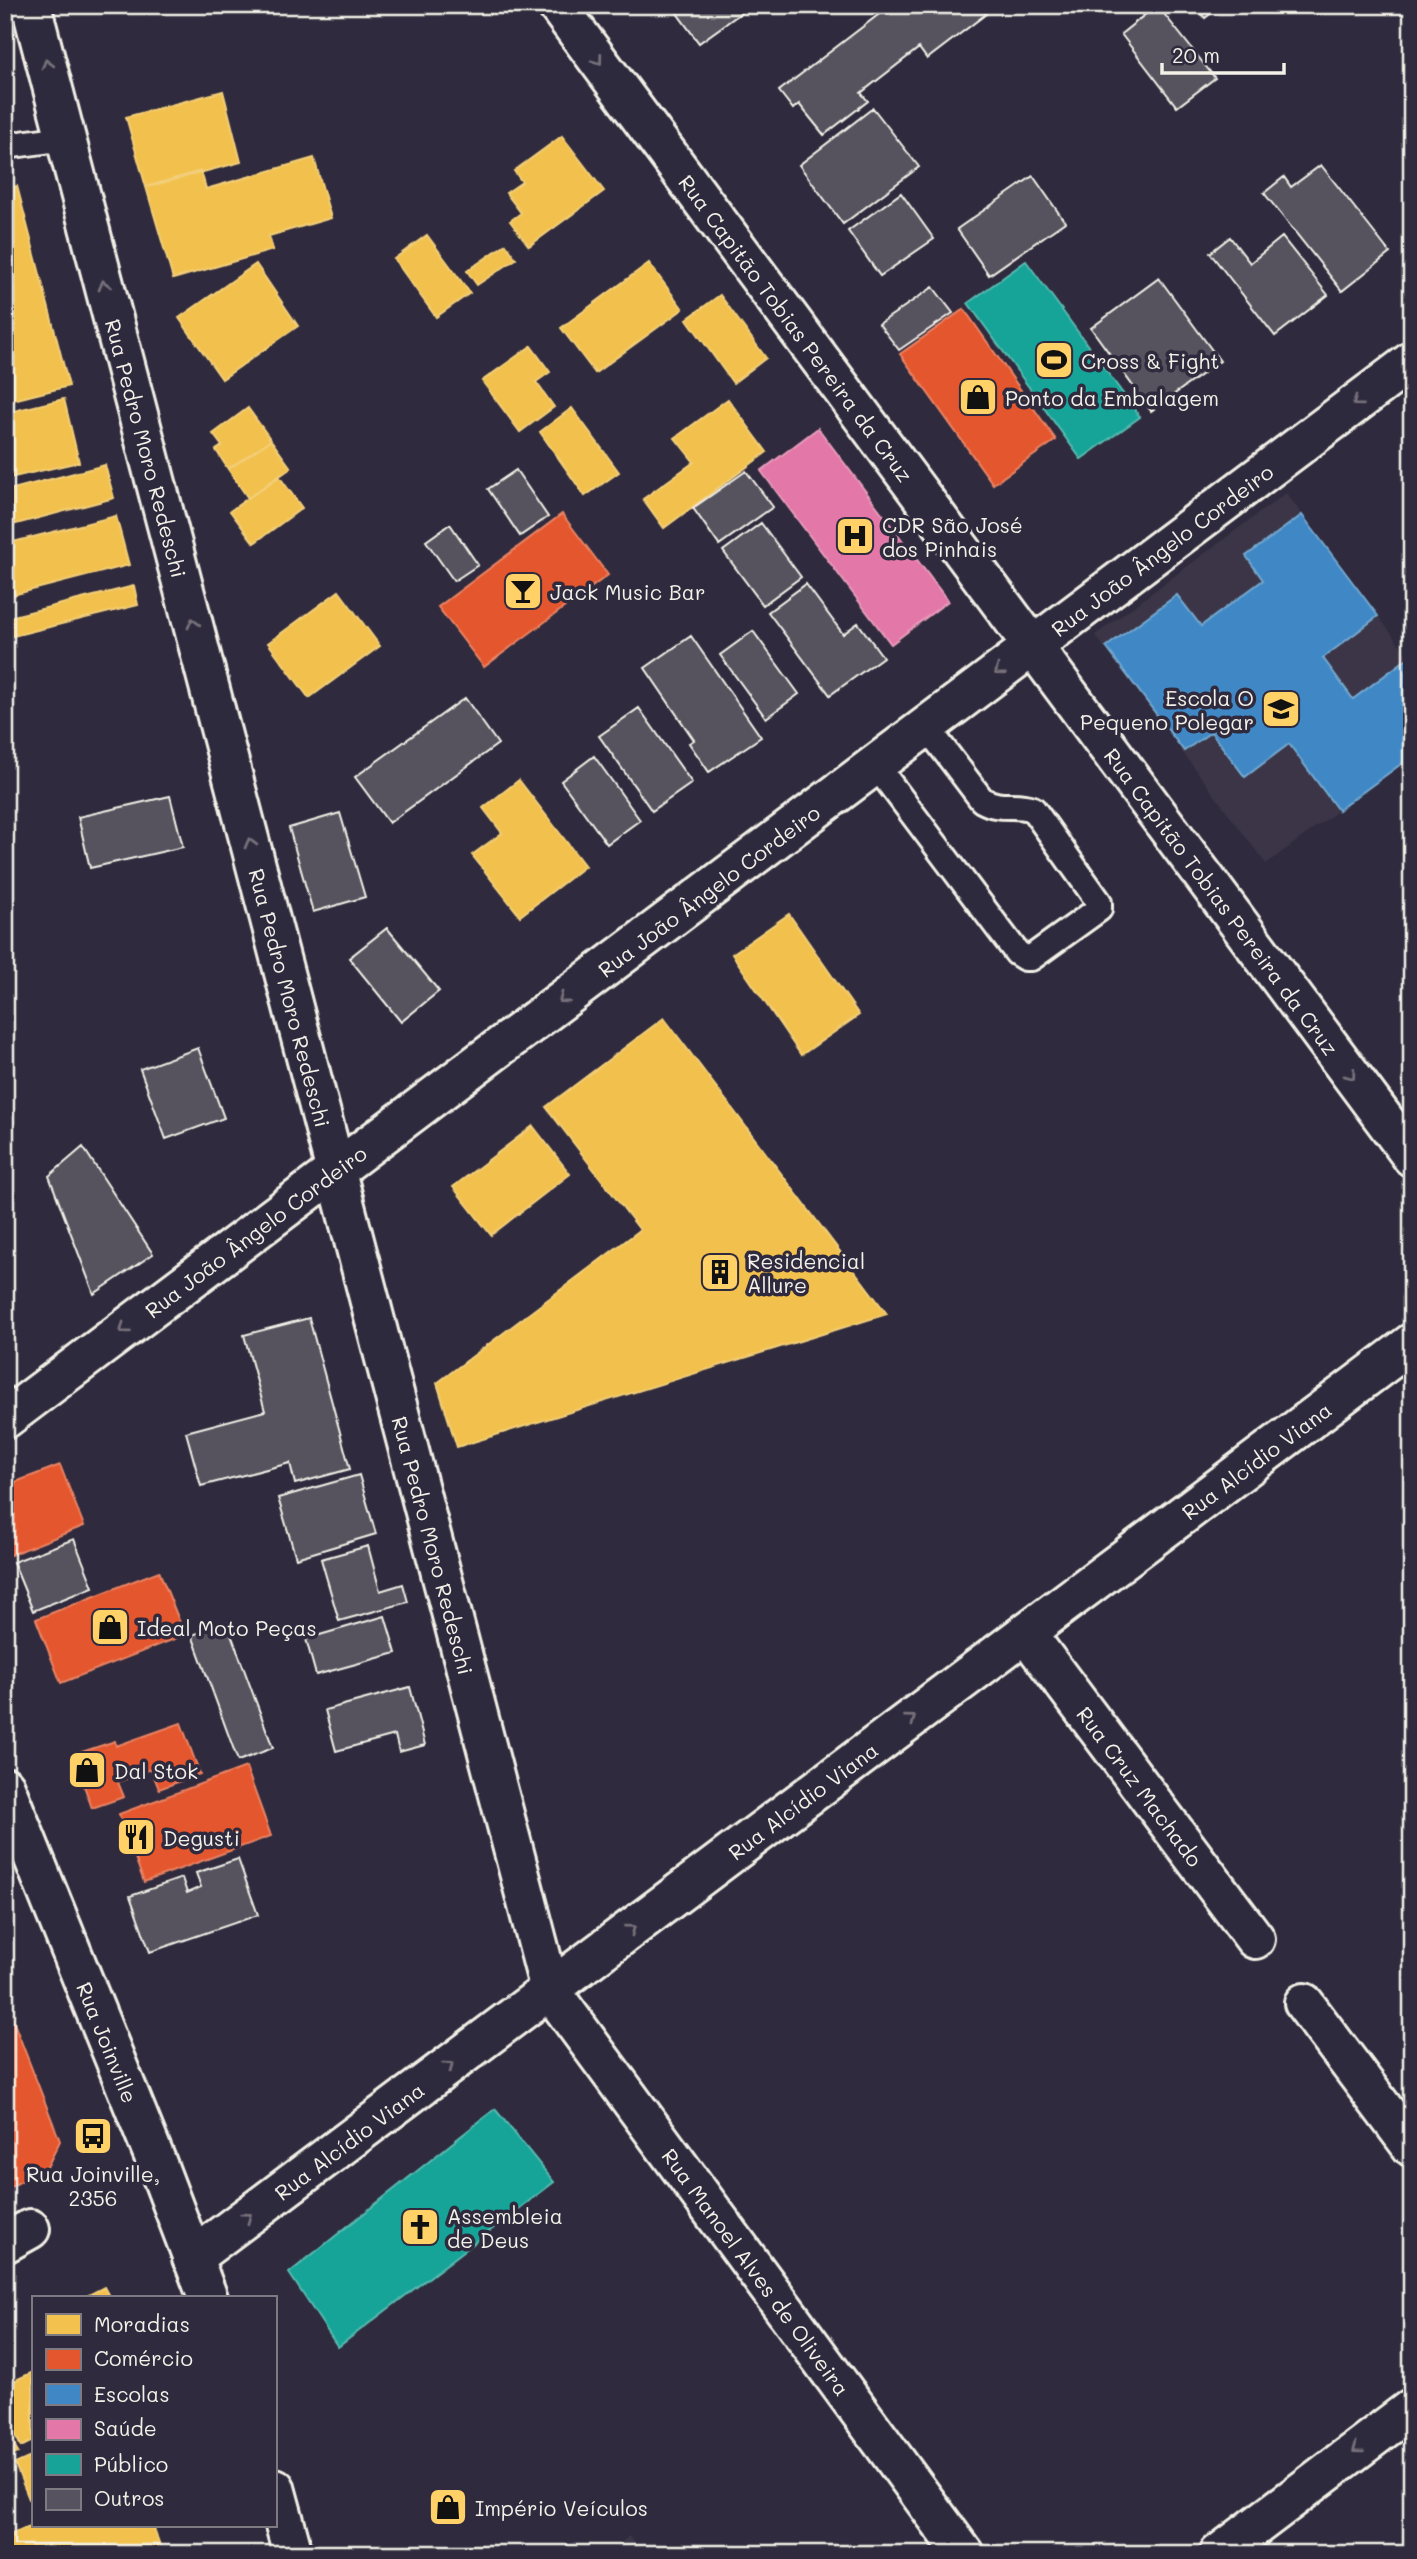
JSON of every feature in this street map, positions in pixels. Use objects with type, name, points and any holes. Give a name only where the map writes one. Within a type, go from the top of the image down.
[{"type":"street","name":"Rua Pedro Moro Redeschi","points":[[31,5],[550,1990]]},
{"type":"street","name":"Rua Capitão Tobias Pereira da Cruz","points":[[557,5],[1412,1157]]},
{"type":"street","name":"Rua João Ângelo Cordeiro","points":[[5,1419],[1412,360]]},
{"type":"street","name":"Rua Alcídio Viana","points":[[192,2258],[1412,1343]]},
{"type":"street","name":"Rua Cruz Machado","points":[[1026,1633],[1255,1939]]},
{"type":"street","name":"Rua Joinville","points":[[5,1787],[152,2149],[207,2296]]},
{"type":"street","name":"Rua Manoel Alves de Oliveira","points":[[550,1990],[964,2554]]},
{"type":"street","points":[[1304,2003],[1412,2147]]},
{"type":"street","points":[[1219,2554],[1412,2408]]},
{"type":"street","points":[[276,2492],[293,2554]]},
{"type":"lane","points":[[5,146],[66,138]]},
{"type":"lane","points":[[875,764],[1017,953],[1031,958],[1099,909],[1099,902],[1033,809],[1021,805],[994,806],[982,800],[926,726]]},
{"type":"shaded area","name":"Escola O Pequeno Polegar","points":[[1286,493],[1412,661],[1412,756],[1266,864],[1095,635]]},
{"type":"shaded area","points":[[629,2536],[642,2554],[606,2554],[613,2549]]},
{"type":"building: Moradias","points":[[223,91],[241,162],[146,187],[126,117]]},
{"type":"building: Moradias","points":[[562,136],[604,191],[529,246],[510,221],[521,213],[506,193],[522,182],[514,171]]},
{"type":"building: Moradias","points":[[314,158],[331,218],[269,236],[273,250],[173,279],[146,187],[201,171],[206,189]]},
{"type":"building: Moradias","points":[[17,186],[69,386],[5,402],[5,189]]},
{"type":"building: Moradias","points":[[427,235],[470,293],[436,317],[394,259]]},
{"type":"building: Moradias","points":[[506,244],[516,259],[477,285],[467,271]]},
{"type":"building: Moradias","points":[[649,263],[683,309],[595,373],[561,328]]},
{"type":"building: Moradias","points":[[256,264],[298,326],[222,379],[179,318]]},
{"type":"building: Moradias","points":[[720,295],[766,358],[733,383],[687,319]]},
{"type":"building: Moradias","points":[[531,346],[550,372],[536,382],[554,407],[520,432],[482,381]]},
{"type":"building: Moradias","points":[[64,399],[79,462],[5,479],[5,413]]},
{"type":"building: Moradias","points":[[728,399],[767,452],[664,528],[643,499],[694,462],[675,438]]},
{"type":"building: Moradias","points":[[248,408],[271,440],[228,469],[216,450],[222,446],[213,434]]},
{"type":"building: Moradias","points":[[572,408],[619,472],[585,496],[540,432]]},
{"type":"building: Moradias","points":[[271,440],[291,468],[248,498],[228,469]]},
{"type":"building: Moradias","points":[[105,465],[114,498],[5,527],[5,491]]},
{"type":"building: Moradias","points":[[279,476],[302,508],[254,543],[230,511]]},
{"type":"building: Moradias","points":[[116,516],[129,565],[5,597],[5,544]]},
{"type":"building: Moradias","points":[[134,586],[138,605],[5,638],[5,618]]},
{"type":"building: Moradias","points":[[339,591],[380,646],[309,698],[268,643]]},
{"type":"building: Moradias","points":[[519,780],[585,866],[520,916],[472,855],[502,833],[483,808]]},
{"type":"building: Moradias","points":[[789,914],[859,1015],[801,1055],[732,954]]},
{"type":"building: Moradias","name":"Residencial Allure","points":[[664,1018],[887,1314],[457,1447],[437,1383],[640,1230],[546,1107]]},
{"type":"building: Moradias","points":[[533,1126],[570,1174],[491,1235],[453,1187]]},
{"type":"building: Moradias","points":[[104,2287],[109,2296],[87,2296]]},
{"type":"building: Moradias","points":[[32,2372],[32,2442],[21,2447],[5,2412],[5,2385]]},
{"type":"building: Moradias","points":[[5,2422],[18,2453],[5,2459]]},
{"type":"building: Moradias","points":[[32,2456],[32,2506],[15,2464]]},
{"type":"building: Moradias","points":[[32,2525],[32,2528],[154,2528],[163,2554],[5,2554],[5,2530],[7,2535]]},
{"type":"building: Comércio","name":"Ponto da Embalagem","points":[[964,309],[1056,440],[993,484],[900,354]]},
{"type":"building: Comércio","name":"Jack Music Bar","points":[[562,514],[608,575],[484,667],[438,607]]},
{"type":"building: Comércio","points":[[60,1465],[84,1526],[5,1557],[5,1486]]},
{"type":"building: Comércio","name":"Ideal Moto Peças","points":[[159,1571],[185,1635],[61,1683],[36,1619]]},
{"type":"building: Comércio","points":[[181,1723],[200,1774],[159,1789],[151,1769],[118,1782],[124,1797],[92,1808],[73,1755],[115,1741],[116,1746]]},
{"type":"building: Comércio","points":[[246,1767],[271,1836],[144,1882],[119,1814]]},
{"type":"building: Comércio","points":[[5,2000],[60,2141],[47,2167],[5,2190]]},
{"type":"building: Escolas","name":"Escola O Pequeno Polegar","points":[[1302,515],[1378,616],[1323,658],[1353,699],[1408,658],[1412,663],[1412,756],[1338,810],[1289,744],[1245,777],[1211,732],[1184,751],[1106,647],[1177,595],[1201,626],[1263,580],[1246,556]]},
{"type":"building: Saúde","name":"CDR São José dos Pinhais","points":[[818,428],[948,601],[891,644],[761,471]]},
{"type":"building: Público","name":"Cross & Fight","points":[[1026,261],[1140,417],[1081,459],[968,303]]},
{"type":"building: Público","name":"Assembleia de Deus","points":[[495,2109],[554,2182],[338,2347],[289,2273]]},
{"type":"building: Outros","points":[[671,5],[752,5],[699,43]]},
{"type":"building: Outros","points":[[891,5],[979,5],[986,14],[927,59],[919,48],[861,93],[868,101],[824,135],[799,104],[793,109],[779,91]]},
{"type":"building: Outros","points":[[1157,5],[1215,78],[1177,107],[1121,34]]},
{"type":"building: Outros","points":[[1195,5],[1222,5],[1205,18]]},
{"type":"building: Outros","points":[[873,108],[919,167],[843,224],[799,165]]},
{"type":"building: Outros","points":[[1321,165],[1390,253],[1342,291],[1264,193],[1284,177],[1291,187]]},
{"type":"building: Outros","points":[[1033,176],[1065,222],[989,275],[957,229]]},
{"type":"building: Outros","points":[[901,193],[934,239],[880,276],[848,231]]},
{"type":"building: Outros","points":[[1230,237],[1250,263],[1282,237],[1328,295],[1275,336],[1210,253]]},
{"type":"building: Outros","points":[[1159,278],[1220,361],[1151,411],[1091,328]]},
{"type":"building: Outros","points":[[933,287],[953,313],[899,350],[879,324]]},
{"type":"building: Outros","points":[[516,470],[548,517],[520,536],[488,489]]},
{"type":"building: Outros","points":[[746,471],[773,507],[719,545],[693,508]]},
{"type":"building: Outros","points":[[761,523],[801,577],[763,605],[723,551]]},
{"type":"building: Outros","points":[[450,524],[478,565],[454,581],[426,541]]},
{"type":"building: Outros","points":[[806,584],[843,634],[858,623],[883,657],[830,695],[768,612]]},
{"type":"building: Outros","points":[[753,631],[799,694],[766,718],[720,655]]},
{"type":"building: Outros","points":[[691,636],[761,737],[709,772],[689,743],[694,740],[645,668]]},
{"type":"building: Outros","points":[[465,698],[498,744],[389,823],[355,777]]},
{"type":"building: Outros","points":[[639,708],[692,783],[652,811],[599,736]]},
{"type":"building: Outros","points":[[594,756],[640,820],[607,844],[561,781]]},
{"type":"building: Outros","points":[[170,796],[183,847],[90,868],[78,817]]},
{"type":"building: Outros","points":[[340,813],[365,897],[313,912],[289,828]]},
{"type":"building: Outros","points":[[387,928],[439,991],[401,1022],[349,958]]},
{"type":"building: Outros","points":[[198,1048],[224,1118],[166,1139],[140,1069]]},
{"type":"building: Outros","points":[[83,1147],[153,1254],[94,1294],[49,1176]]},
{"type":"building: Outros","points":[[309,1318],[350,1469],[295,1484],[290,1463],[201,1486],[186,1432],[265,1411],[244,1335]]},
{"type":"building: Outros","points":[[359,1475],[376,1534],[296,1558],[278,1498]]},
{"type":"building: Outros","points":[[74,1539],[93,1587],[33,1611],[13,1562]]},
{"type":"building: Outros","points":[[368,1546],[380,1591],[403,1584],[408,1602],[339,1621],[321,1559]]},
{"type":"building: Outros","points":[[385,1616],[396,1653],[316,1675],[306,1639]]},
{"type":"building: Outros","points":[[227,1623],[273,1748],[238,1761],[192,1635]]},
{"type":"building: Outros","points":[[410,1687],[425,1745],[399,1752],[395,1735],[336,1751],[325,1710]]},
{"type":"building: Outros","points":[[238,1859],[258,1915],[150,1952],[130,1896],[182,1878],[187,1893],[201,1887],[196,1873]]},
{"type":"place","name":"Cross & Fight","points":[[1054,360]]},
{"type":"place","name":"Ponto da Embalagem","points":[[978,397]]},
{"type":"place","name":"CDR São José dos Pinhais","points":[[855,536]]},
{"type":"place","name":"Jack Music Bar","points":[[523,591]]},
{"type":"place","name":"Escola O Pequeno Polegar","points":[[1281,709]]},
{"type":"place","name":"Residencial Allure","points":[[720,1272]]},
{"type":"place","name":"Ideal Moto Peças","points":[[110,1627]]},
{"type":"place","name":"Dal Stok","points":[[87,1770]]},
{"type":"place","name":"Degusti","points":[[136,1837]]},
{"type":"place","name":"Rua Joinville, 2356","points":[[93,2136]]},
{"type":"place","name":"Assembleia de Deus","points":[[420,2227]]},
{"type":"place","name":"Império Veículos","points":[[448,2507]]}]
